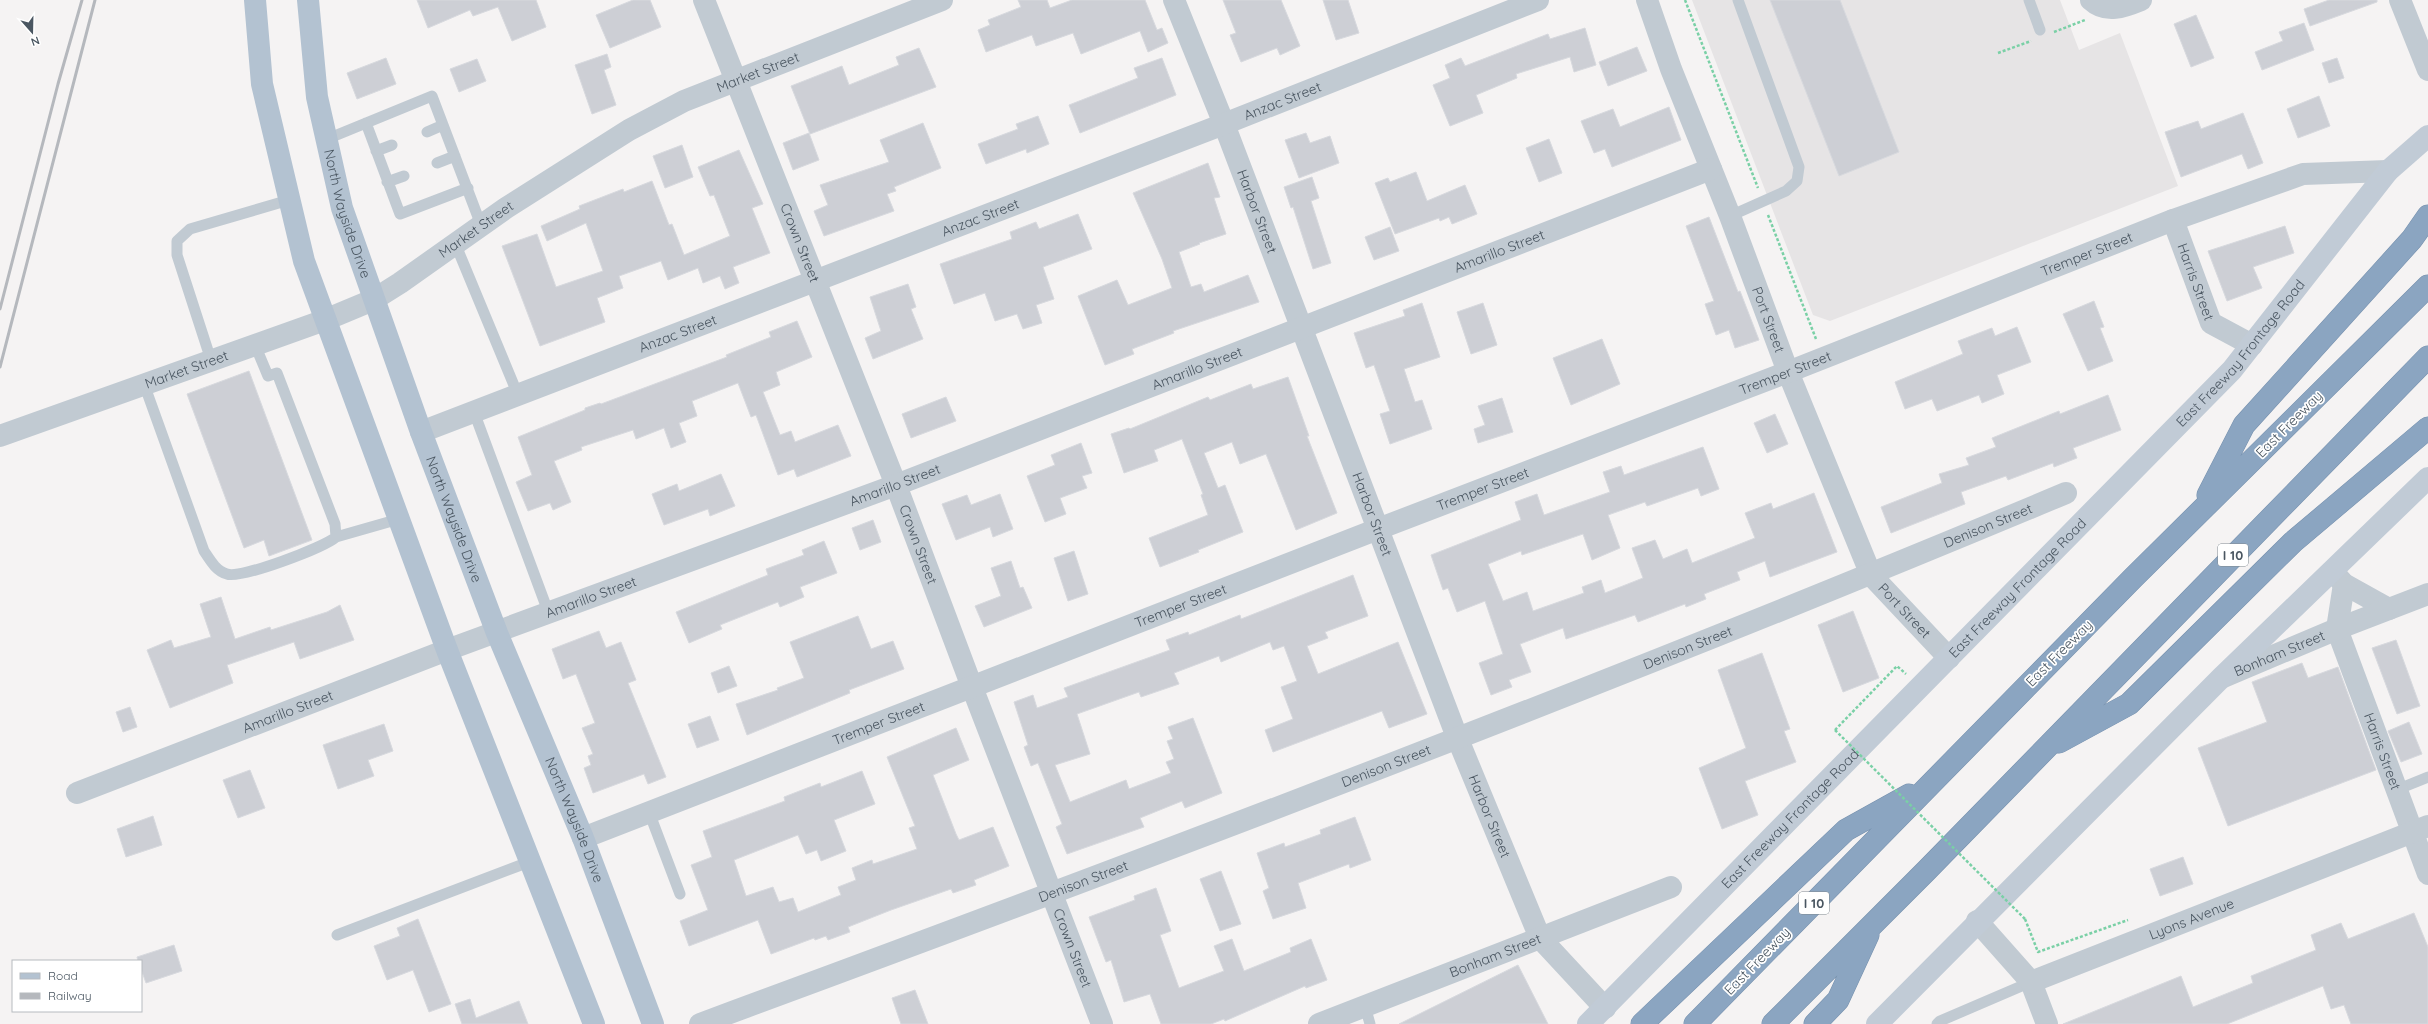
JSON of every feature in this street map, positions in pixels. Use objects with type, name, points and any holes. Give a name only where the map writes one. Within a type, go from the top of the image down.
[{"type":"highway","points":[[2198,513],[2244,425],[2412,239],[2428,216]]},
{"type":"highway","name":"East Freeway","points":[[1695,1024],[2198,513],[2428,286]]},
{"type":"highway","name":"I 10","points":[[1773,1024],[2428,356]]},
{"type":"highway","points":[[2039,754],[2129,704],[2293,542],[2428,428]]},
{"type":"highway","points":[[1642,1024],[1846,830],[1933,781]]},
{"type":"highway","points":[[1815,1024],[1838,1000],[1874,922]]},
{"type":"main road","points":[[255,0],[262,84],[304,261],[447,650],[529,862],[594,1024]]},
{"type":"main road","name":"North Wayside Drive","points":[[309,0],[317,97],[342,208],[373,300],[421,432],[498,633],[583,838],[653,1024]]},
{"type":"main road","name":"East Freeway Frontage Road","points":[[1588,1024],[1751,857],[2132,474],[2232,370],[2388,171],[2428,136]]},
{"type":"main road","points":[[1877,1024],[1977,921],[2222,677],[2338,577],[2428,478]]},
{"type":"street","name":"Crown Street","points":[[704,0],[816,280],[843,355],[896,485],[1051,894],[1102,1024]]},
{"type":"street","name":"Market Street","points":[[0,436],[325,320],[373,300],[481,224],[628,130],[684,101],[942,0]]},
{"type":"street","name":"Harbor Street","points":[[1174,0],[1224,124],[1301,330],[1457,736],[1540,938],[1605,1008]]},
{"type":"street","name":"Anzac Street","points":[[421,432],[1224,124],[1538,0]]},
{"type":"street","name":"Port Street","points":[[1647,0],[1671,69],[1730,216],[1788,372],[1870,575],[1949,658]]},
{"type":"street","points":[[2094,3],[2120,9],[2141,0]]},
{"type":"street","points":[[2400,0],[2428,70]]},
{"type":"street","name":"Amarillo Street","points":[[77,793],[447,650],[498,633],[896,485],[1301,330],[1711,169]]},
{"type":"street","name":"Tremper Street","points":[[583,838],[1378,529],[1788,372],[2174,220],[2303,174],[2388,171]]},
{"type":"street","name":"Harris Street","points":[[2174,220],[2211,323],[2252,345]]},
{"type":"street","name":"Denison Street","points":[[700,1024],[1051,894],[1870,575],[2066,493]]},
{"type":"street","points":[[2338,577],[2389,609]]},
{"type":"street","name":"Bonham Street","points":[[2337,628],[2338,577]]},
{"type":"street","name":"Bonham Street","points":[[2222,677],[2337,628],[2428,594]]},
{"type":"street","name":"Harris Street","points":[[2337,628],[2396,790],[2420,830],[2428,874]]},
{"type":"street","name":"Lyons Avenue","points":[[2031,982],[2420,830]]},
{"type":"street","name":"Bonham Street","points":[[1319,1024],[1368,1015],[1540,938],[1671,887]]},
{"type":"street","points":[[1977,921],[2031,982],[2047,1024]]},
{"type":"lane","points":[[1730,216],[1786,192],[1797,181],[1799,167],[1738,0]]},
{"type":"lane","points":[[2029,0],[2040,30]]},
{"type":"lane","points":[[327,140],[432,96],[481,224]]},
{"type":"lane","points":[[366,123],[400,214],[468,188]]},
{"type":"lane","points":[[427,132],[443,125]]},
{"type":"lane","points":[[376,151],[392,145]]},
{"type":"lane","points":[[437,163],[455,156]]},
{"type":"lane","points":[[387,182],[404,176]]},
{"type":"lane","points":[[211,360],[177,255],[177,241],[190,230],[289,200]]},
{"type":"lane","points":[[455,243],[518,395]]},
{"type":"lane","points":[[255,344],[268,376],[277,373],[335,524],[336,537]]},
{"type":"lane","points":[[144,384],[204,550],[219,571],[234,575],[308,552],[327,544],[336,537],[399,519]]},
{"type":"lane","points":[[474,412],[549,614]]},
{"type":"lane","points":[[2396,790],[2428,777]]},
{"type":"lane","points":[[649,812],[680,894]]},
{"type":"lane","points":[[337,935],[529,862]]},
{"type":"lane","points":[[1938,1024],[1940,1021],[2031,982]]},
{"type":"path","points":[[1685,0],[1824,358]]},
{"type":"path","points":[[1911,669],[1906,674],[1897,666],[1835,730],[2025,919],[2038,952]]},
{"type":"shaded area","points":[[1692,0],[2060,0],[2079,50],[2120,33],[2178,186],[1830,321],[1813,315]]},
{"type":"building","points":[[417,0],[536,0],[546,27],[512,41],[498,7],[473,16],[470,10],[428,28]]},
{"type":"building","points":[[633,0],[650,0],[661,27],[610,48],[596,15]]},
{"type":"building","points":[[1018,0],[1047,0],[1050,8],[1072,0],[1145,0],[1157,30],[1162,28],[1168,43],[1148,52],[1140,31],[1081,54],[1073,33],[1036,46],[1032,35],[986,52],[978,30],[990,25],[988,20],[1021,7]]},
{"type":"building","points":[[1223,0],[1281,0],[1300,46],[1280,55],[1277,48],[1241,62],[1230,35],[1236,33]]},
{"type":"building","points":[[1323,0],[1348,0],[1359,33],[1336,40]]},
{"type":"building","points":[[1770,0],[1840,0],[1899,152],[1839,176]]},
{"type":"building","points":[[2329,0],[2377,0],[2377,2],[2310,26],[2304,9]]},
{"type":"building","points":[[2196,15],[2214,58],[2191,67],[2174,24]]},
{"type":"building","points":[[2304,23],[2314,50],[2262,70],[2255,52],[2283,41],[2279,32]]},
{"type":"building","points":[[1585,28],[1596,65],[1574,72],[1570,57],[1516,74],[1517,78],[1476,95],[1483,113],[1450,126],[1433,85],[1450,78],[1445,65],[1461,58],[1465,66],[1548,34],[1550,39]]},
{"type":"building","points":[[1637,47],[1647,71],[1608,86],[1599,62]]},
{"type":"building","points":[[919,48],[936,87],[810,134],[791,86],[842,66],[849,85],[899,65],[896,57]]},
{"type":"building","points":[[607,54],[611,67],[604,70],[616,105],[592,114],[575,65]]},
{"type":"building","points":[[386,58],[396,84],[357,99],[347,73]]},
{"type":"building","points":[[1162,58],[1176,95],[1080,133],[1069,105],[1138,78],[1134,68]]},
{"type":"building","points":[[2337,58],[2344,78],[2329,83],[2322,63]]},
{"type":"building","points":[[477,59],[486,81],[459,92],[450,69]]},
{"type":"building","points":[[2319,96],[2330,126],[2298,138],[2287,109]]},
{"type":"building","points":[[1669,107],[1681,140],[1612,167],[1605,149],[1594,153],[1581,121],[1613,109],[1620,127]]},
{"type":"building","points":[[2243,113],[2263,163],[2248,169],[2242,154],[2181,177],[2165,132],[2198,121],[2201,129]]},
{"type":"building","points":[[1038,116],[1049,144],[1027,153],[1026,149],[986,164],[978,144],[1018,129],[1016,124]]},
{"type":"building","points":[[923,123],[941,168],[894,187],[896,191],[887,194],[894,211],[824,236],[814,211],[828,205],[820,185],[889,162],[880,140]]},
{"type":"building","points":[[809,133],[819,160],[793,170],[783,143]]},
{"type":"building","points":[[1306,133],[1310,143],[1330,136],[1339,163],[1299,178],[1285,140]]},
{"type":"building","points":[[1549,139],[1562,173],[1539,182],[1526,148]]},
{"type":"building","points":[[682,145],[693,177],[665,188],[653,156]]},
{"type":"building","points":[[739,150],[763,204],[752,208],[770,253],[733,267],[739,283],[725,289],[720,276],[703,283],[698,268],[668,280],[661,261],[619,276],[623,288],[597,298],[605,322],[540,346],[502,246],[537,234],[556,287],[603,271],[586,223],[547,241],[541,226],[580,209],[579,206],[623,189],[624,192],[652,181],[669,225],[672,224],[684,255],[730,236],[714,195],[710,196],[698,167]]},
{"type":"building","points":[[1208,163],[1220,197],[1214,198],[1226,234],[1199,243],[1200,244],[1179,252],[1191,287],[1201,284],[1204,292],[1248,275],[1259,302],[1173,331],[1174,333],[1132,349],[1134,354],[1105,365],[1078,296],[1117,280],[1128,305],[1172,288],[1162,259],[1133,193]]},
{"type":"building","points":[[1416,172],[1427,201],[1465,185],[1477,214],[1452,224],[1449,217],[1440,221],[1439,218],[1395,234],[1375,183],[1388,178],[1390,182]]},
{"type":"building","points":[[1312,177],[1319,198],[1311,201],[1331,263],[1313,269],[1293,207],[1291,208],[1284,187]]},
{"type":"building","points":[[1078,214],[1092,249],[1043,267],[1054,299],[1036,305],[1042,323],[1023,329],[1017,314],[995,321],[985,293],[954,304],[940,264],[1012,239],[1010,232],[1036,222],[1039,229]]},
{"type":"building","points":[[1709,217],[1738,292],[1740,291],[1759,340],[1735,348],[1729,330],[1716,335],[1705,304],[1714,301],[1686,226]]},
{"type":"building","points":[[2285,226],[2294,253],[2253,267],[2262,288],[2227,301],[2208,251]]},
{"type":"building","points":[[1390,227],[1399,251],[1374,260],[1365,237]]},
{"type":"building","points":[[908,284],[916,307],[911,309],[923,339],[873,359],[865,338],[881,331],[870,297]]},
{"type":"building","points":[[2094,301],[2104,327],[2100,328],[2113,361],[2088,371],[2063,314]]},
{"type":"building","points":[[1422,303],[1440,357],[1404,369],[1415,402],[1422,400],[1432,429],[1390,444],[1380,414],[1390,411],[1374,365],[1366,368],[1354,333],[1405,316],[1403,310]]},
{"type":"building","points":[[1483,303],[1497,345],[1471,354],[1457,312]]},
{"type":"building","points":[[797,321],[812,357],[776,372],[780,385],[763,392],[780,435],[791,431],[795,442],[838,425],[851,456],[797,477],[794,469],[778,475],[756,415],[751,417],[738,383],[692,401],[697,416],[679,423],[686,442],[671,448],[664,428],[636,439],[633,430],[581,447],[582,450],[554,461],[571,502],[553,510],[550,503],[528,511],[516,482],[532,475],[518,437],[585,410],[585,408],[600,403],[601,404],[727,357],[726,355],[771,337],[769,332]]},
{"type":"building","points":[[2017,327],[2031,362],[1997,375],[2004,394],[1982,403],[1979,395],[1937,411],[1932,399],[1905,409],[1895,382],[1963,354],[1958,341],[1992,328],[1995,336]]},
{"type":"building","points":[[1602,339],[1620,384],[1571,405],[1553,358]]},
{"type":"building","points":[[249,371],[312,540],[269,556],[264,540],[244,548],[187,394]]},
{"type":"building","points":[[1288,377],[1309,436],[1307,436],[1337,513],[1296,530],[1266,454],[1240,464],[1232,442],[1204,453],[1218,488],[1225,485],[1243,532],[1198,550],[1199,552],[1160,567],[1149,538],[1208,515],[1201,495],[1203,494],[1182,439],[1154,450],[1158,461],[1124,473],[1111,434],[1129,428],[1130,429],[1208,397],[1210,400],[1251,384],[1253,389]]},
{"type":"building","points":[[2108,395],[2121,430],[2073,448],[2077,458],[2054,467],[2053,463],[2008,480],[2006,476],[1961,492],[1965,504],[1891,533],[1881,507],[1942,483],[1939,474],[1969,465],[1966,458],[1996,447],[1992,438],[2059,411],[2060,414]]},
{"type":"building","points":[[946,397],[956,421],[911,438],[902,414]]},
{"type":"building","points":[[1502,398],[1513,432],[1478,443],[1474,429],[1485,425],[1478,406]]},
{"type":"building","points":[[1775,414],[1788,444],[1767,453],[1754,423]]},
{"type":"building","points":[[1081,443],[1092,473],[1082,476],[1087,488],[1060,498],[1066,514],[1045,522],[1027,476],[1055,465],[1051,455]]},
{"type":"building","points":[[1703,447],[1719,489],[1701,496],[1698,488],[1647,506],[1645,502],[1608,515],[1620,548],[1592,560],[1583,534],[1522,555],[1521,551],[1488,564],[1503,601],[1527,592],[1533,611],[1584,593],[1582,587],[1601,580],[1605,593],[1643,578],[1632,548],[1655,540],[1663,559],[1687,549],[1692,563],[1755,538],[1745,513],[1771,503],[1773,509],[1814,493],[1837,552],[1770,577],[1765,561],[1737,572],[1740,580],[1704,594],[1706,599],[1686,607],[1685,604],[1638,622],[1635,615],[1566,639],[1563,628],[1520,644],[1531,672],[1509,680],[1512,687],[1491,695],[1479,663],[1503,654],[1485,601],[1457,612],[1448,588],[1443,590],[1431,555],[1521,520],[1515,502],[1537,494],[1544,515],[1610,492],[1603,472],[1621,466],[1624,475]]},
{"type":"building","points":[[721,474],[735,506],[710,516],[708,509],[664,525],[652,494],[677,484],[679,491]]},
{"type":"building","points":[[1000,494],[1013,529],[993,537],[990,527],[956,540],[942,504],[967,495],[971,505]]},
{"type":"building","points":[[873,520],[881,542],[860,550],[852,528]]},
{"type":"building","points":[[824,541],[837,573],[800,587],[804,597],[780,607],[778,602],[720,625],[722,629],[689,643],[676,612],[768,575],[766,569],[804,555],[802,550]]},
{"type":"building","points":[[1074,551],[1088,594],[1068,601],[1054,558]]},
{"type":"building","points":[[1011,561],[1020,588],[1023,587],[1032,608],[984,627],[975,606],[1001,596],[991,568]]},
{"type":"building","points":[[1353,575],[1368,616],[1325,632],[1328,638],[1307,646],[1318,674],[1398,642],[1427,714],[1389,728],[1382,711],[1273,752],[1265,730],[1293,719],[1281,687],[1297,681],[1284,646],[1273,650],[1270,642],[1221,662],[1219,656],[1174,673],[1179,684],[1141,697],[1139,692],[1077,714],[1090,754],[1055,765],[1070,802],[1126,780],[1129,789],[1171,773],[1166,762],[1174,759],[1167,741],[1173,739],[1168,727],[1193,718],[1222,793],[1185,808],[1182,801],[1140,818],[1144,827],[1067,854],[1056,827],[1062,824],[1038,763],[1031,766],[1024,747],[1028,745],[1014,702],[1033,695],[1037,708],[1068,697],[1064,688],[1170,650],[1166,640],[1188,632],[1189,635],[1240,615],[1241,619]]},
{"type":"building","points":[[221,597],[235,639],[270,627],[271,630],[327,612],[340,605],[354,640],[300,659],[294,642],[227,665],[233,683],[170,708],[147,650],[171,640],[174,648],[211,637],[200,604]]},
{"type":"building","points":[[1853,611],[1879,678],[1843,692],[1818,625]]},
{"type":"building","points":[[858,616],[871,649],[893,641],[904,669],[849,690],[850,693],[747,735],[736,704],[778,690],[777,688],[804,678],[790,642]]},
{"type":"building","points":[[599,631],[606,648],[621,642],[636,680],[628,683],[666,777],[648,784],[644,774],[593,793],[584,768],[591,765],[588,756],[593,754],[582,728],[595,723],[576,674],[563,679],[552,649]]},
{"type":"building","points":[[2396,640],[2420,706],[2397,714],[2372,648]]},
{"type":"building","points":[[1762,653],[1790,729],[1784,731],[1796,762],[1745,781],[1758,815],[1722,829],[1699,768],[1746,748],[1718,670]]},
{"type":"building","points":[[2302,663],[2308,678],[2338,667],[2376,770],[2228,826],[2198,748],[2267,722],[2252,682]]},
{"type":"building","points":[[729,666],[737,686],[718,693],[711,673]]},
{"type":"building","points":[[130,707],[137,727],[123,732],[116,712]]},
{"type":"building","points":[[710,716],[719,740],[697,748],[688,724]]},
{"type":"building","points":[[2409,722],[2422,754],[2401,762],[2388,731]]},
{"type":"building","points":[[384,724],[393,751],[368,760],[374,776],[338,789],[323,745]]},
{"type":"building","points":[[956,728],[969,760],[933,775],[959,840],[993,827],[1009,866],[974,880],[976,885],[953,893],[951,889],[891,910],[848,927],[850,932],[828,940],[826,936],[815,940],[814,938],[771,954],[758,920],[689,946],[680,921],[708,910],[691,865],[712,857],[703,831],[785,801],[784,797],[820,783],[821,787],[862,771],[875,804],[834,820],[846,851],[821,861],[817,850],[806,854],[798,835],[734,860],[746,896],[773,887],[779,902],[793,898],[798,912],[841,895],[838,887],[856,880],[852,868],[872,860],[873,864],[917,849],[909,828],[915,826],[887,757]]},
{"type":"building","points":[[250,770],[265,808],[238,818],[223,780]]},
{"type":"building","points":[[153,816],[162,845],[126,857],[117,829]]},
{"type":"building","points":[[1355,817],[1371,860],[1350,868],[1349,864],[1298,883],[1306,908],[1273,919],[1263,891],[1269,888],[1257,853],[1284,843],[1285,847],[1321,834],[1320,830]]},
{"type":"building","points":[[2183,857],[2193,884],[2160,896],[2150,869]]},
{"type":"building","points":[[1221,871],[1241,924],[1220,931],[1200,879]]},
{"type":"building","points":[[1156,888],[1171,931],[1160,935],[1179,988],[1224,971],[1214,946],[1232,939],[1244,971],[1291,952],[1290,948],[1311,939],[1327,980],[1306,988],[1305,986],[1225,1021],[1224,1019],[1211,1024],[1161,1024],[1150,994],[1124,1002],[1111,960],[1106,962],[1089,917],[1135,900],[1134,896]]},
{"type":"building","points":[[2414,913],[2428,947],[2428,1024],[2351,1024],[2344,1005],[2331,1009],[2323,986],[2227,1024],[2063,1024],[2181,976],[2193,1007],[2253,983],[2251,976],[2316,950],[2311,935],[2341,923],[2348,939]]},
{"type":"building","points":[[418,919],[451,1004],[429,1012],[413,970],[387,980],[374,946],[400,936],[397,928]]},
{"type":"building","points":[[174,945],[182,971],[146,983],[142,972],[142,960],[138,960],[137,957]]},
{"type":"building","points":[[1518,965],[1548,1024],[1399,1024]]},
{"type":"building","points":[[915,990],[928,1024],[901,1024],[892,998]]},
{"type":"building","points":[[470,999],[476,1018],[519,1001],[528,1024],[462,1024],[455,1004]]},
{"type":"railway","points":[[0,309],[58,84],[82,0]]},
{"type":"railway","points":[[0,367],[95,0]]}]
